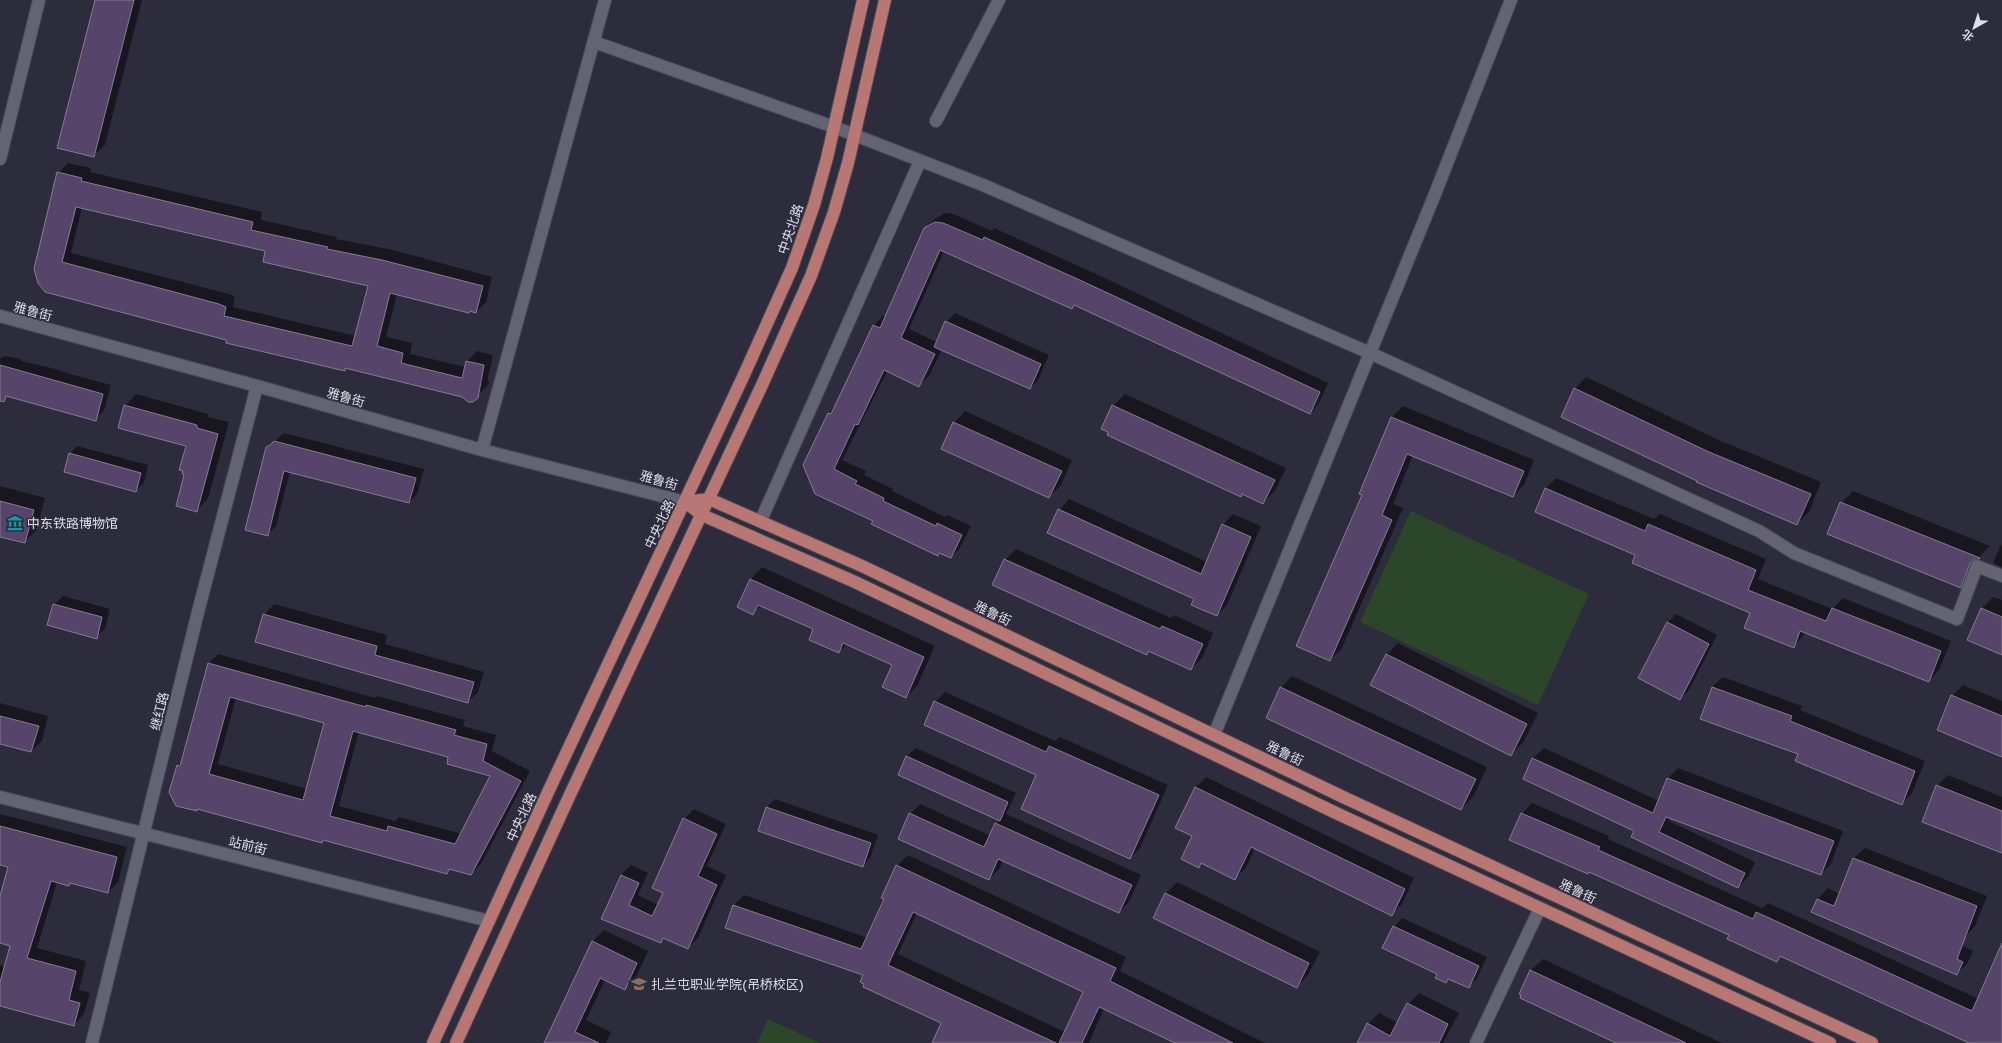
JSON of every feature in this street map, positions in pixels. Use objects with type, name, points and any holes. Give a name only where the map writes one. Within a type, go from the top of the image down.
[{"type":"main road","name":"中央北路","points":[[433,1043],[685,502],[792,268],[814,205],[834,127],[863,0]]},
{"type":"main road","points":[[456,1043],[702,515],[811,276],[834,212],[854,135],[885,0]]},
{"type":"main road","name":"雅鲁街","points":[[685,502],[709,499],[761,520],[870,569],[1214,735],[1872,1043]]},
{"type":"main road","name":"雅鲁街","points":[[685,502],[702,515],[855,582],[1336,813],[1830,1043]]},
{"type":"street","points":[[0,159],[39,0]]},
{"type":"street","points":[[482,450],[605,0]]},
{"type":"street","points":[[936,121],[999,0]]},
{"type":"street","points":[[1214,735],[1370,354],[1512,0]]},
{"type":"street","points":[[594,42],[834,127],[983,185],[1370,354],[1759,531],[1794,553],[1957,619],[1977,566],[2002,576]]},
{"type":"street","points":[[761,520],[920,161]]},
{"type":"street","name":"雅鲁街","points":[[0,316],[257,386],[482,450],[685,502]]},
{"type":"street","name":"继红路","points":[[92,1043],[198,612],[257,386]]},
{"type":"street","name":"站前街","points":[[0,797],[489,921]]},
{"type":"street","points":[[1476,1043],[1540,908]]},
{"type":"green space","points":[[1411,511],[1589,594],[1538,705],[1360,622]]},
{"type":"green space","points":[[768,1019],[820,1043],[757,1043]]},
{"type":"building","points":[[95,0],[134,0],[94,157],[57,148]]},
{"type":"building","points":[[57,172],[82,178],[81,181],[253,222],[251,230],[328,247],[327,249],[382,260],[483,286],[476,313],[470,311],[469,313],[390,293],[377,346],[403,353],[401,363],[462,378],[466,361],[484,365],[478,398],[473,402],[468,402],[462,397],[345,368],[345,371],[226,343],[226,340],[45,292],[38,283],[34,269]],"holes":[[[76,207],[265,251],[263,262],[368,286],[352,346],[224,316],[226,307],[219,304],[62,262]]]},
{"type":"building","points":[[935,222],[943,223],[983,240],[984,237],[1320,392],[1310,414],[1074,305],[1072,309],[940,250],[901,338],[935,354],[919,387],[884,370],[858,425],[855,424],[834,469],[857,481],[855,484],[884,498],[883,501],[936,526],[937,523],[962,535],[951,558],[939,553],[938,556],[871,524],[873,521],[815,494],[803,465],[828,413],[831,414],[873,325],[880,328],[924,228]]},
{"type":"building","points":[[945,321],[1041,364],[1030,389],[934,347]]},
{"type":"building","points":[[0,365],[103,394],[96,421],[6,396],[4,402],[0,401]]},
{"type":"building","points":[[1574,388],[1709,452],[1811,494],[1797,525],[1696,482],[1697,481],[1561,417]]},
{"type":"building","points":[[124,405],[197,425],[197,428],[218,434],[197,512],[176,506],[184,475],[182,474],[183,471],[179,470],[186,446],[118,428]]},
{"type":"building","points":[[1112,405],[1275,480],[1263,504],[1242,494],[1241,497],[1107,435],[1108,432],[1101,429]]},
{"type":"building","points":[[1391,417],[1524,471],[1513,497],[1407,454],[1382,515],[1392,520],[1330,661],[1296,646],[1362,495],[1359,494]]},
{"type":"building","points":[[953,422],[1062,471],[1049,498],[941,449]]},
{"type":"building","points":[[274,441],[416,478],[409,503],[284,471],[268,536],[245,530],[266,447]]},
{"type":"building","points":[[69,453],[141,473],[136,492],[64,472]]},
{"type":"building","points":[[1545,488],[1645,531],[1648,524],[1756,570],[1748,590],[1826,621],[1832,608],[1941,651],[1929,682],[1800,631],[1794,648],[1744,628],[1750,613],[1632,563],[1635,555],[1535,512]]},
{"type":"building","name":"中东铁路博物馆","points":[[0,501],[34,510],[25,543],[0,537]]},
{"type":"building","points":[[1840,502],[1980,558],[1973,560],[1970,563],[1961,588],[1827,534]]},
{"type":"building","points":[[1058,509],[1201,574],[1222,524],[1251,537],[1217,616],[1191,605],[1194,599],[1047,533]]},
{"type":"building","points":[[1004,559],[1160,629],[1162,626],[1203,644],[1191,670],[1148,651],[1147,655],[992,585]]},
{"type":"building","points":[[750,579],[924,657],[906,698],[882,687],[892,665],[843,643],[839,653],[809,640],[813,629],[758,605],[753,615],[737,607]]},
{"type":"building","points":[[53,604],[102,617],[97,639],[47,625]]},
{"type":"building","points":[[1981,608],[2002,617],[2002,655],[1967,640]]},
{"type":"building","points":[[263,614],[377,646],[375,655],[474,682],[468,703],[255,642]]},
{"type":"building","points":[[1667,622],[1709,644],[1680,700],[1638,678]]},
{"type":"building","points":[[1386,654],[1527,724],[1511,756],[1370,685]]},
{"type":"building","points":[[208,663],[366,707],[366,705],[456,730],[454,735],[487,744],[483,761],[521,781],[471,875],[449,869],[447,874],[323,840],[322,843],[197,809],[197,811],[176,806],[169,792],[177,765],[180,766]],"holes":[[[230,697],[324,723],[303,800],[209,774]],[[353,731],[448,757],[447,764],[490,776],[455,844],[388,826],[387,831],[330,816]]]},
{"type":"building","points":[[1280,687],[1476,779],[1461,810],[1266,718]]},
{"type":"building","points":[[1712,687],[1792,716],[1790,721],[1915,771],[1902,805],[1795,761],[1798,754],[1700,719]]},
{"type":"building","points":[[1951,695],[2002,716],[2002,757],[1937,730]]},
{"type":"building","points":[[934,701],[1046,752],[1049,746],[1159,795],[1130,859],[1021,809],[1036,775],[924,725]]},
{"type":"building","points":[[0,716],[39,726],[31,752],[0,744]]},
{"type":"building","points":[[906,756],[1008,802],[1000,821],[898,775]]},
{"type":"building","points":[[1532,758],[1653,813],[1667,778],[1834,841],[1821,875],[1666,817],[1659,832],[1745,873],[1738,888],[1631,837],[1634,831],[1523,779]]},
{"type":"building","points":[[1936,785],[2002,811],[2002,853],[1922,822]]},
{"type":"building","points":[[1195,787],[1405,889],[1392,916],[1251,847],[1235,880],[1201,863],[1199,868],[1181,859],[1192,836],[1175,828]]},
{"type":"building","points":[[766,807],[871,843],[863,867],[758,831]]},
{"type":"building","points":[[909,813],[984,847],[995,823],[1132,885],[1119,913],[998,859],[989,880],[898,839]]},
{"type":"building","points":[[1521,813],[1600,847],[1598,850],[1753,919],[1756,912],[1972,1011],[2002,943],[2002,1043],[1969,1043],[1780,956],[1777,962],[1727,939],[1729,935],[1589,872],[1588,874],[1509,840]]},
{"type":"building","points":[[683,818],[717,834],[698,876],[717,885],[688,949],[663,938],[661,943],[601,919],[621,875],[639,883],[629,905],[652,916],[663,893],[652,888]]},
{"type":"building","points":[[0,826],[117,857],[108,893],[70,883],[69,886],[51,881],[27,958],[76,971],[69,1000],[80,1003],[74,1026],[0,1006],[0,982],[10,946],[0,943],[0,896],[8,867],[0,865]]},
{"type":"building","points":[[1853,858],[1977,906],[1957,959],[1963,962],[1957,975],[1811,912],[1817,899],[1834,906]]},
{"type":"building","points":[[896,865],[1116,968],[1110,981],[1233,1043],[1175,1043],[1099,1007],[1082,1043],[1059,1043],[1083,992],[913,912],[888,965],[1056,1043],[932,1043],[941,1023],[863,987],[864,984],[860,982],[863,975],[725,928],[733,905],[861,949],[884,899],[881,898]]},
{"type":"building","points":[[1165,893],[1309,963],[1297,988],[1153,918]]},
{"type":"building","points":[[1393,926],[1479,966],[1469,988],[1448,979],[1446,983],[1435,978],[1437,974],[1382,948]]},
{"type":"building","points":[[592,941],[637,963],[625,990],[600,978],[575,1032],[599,1043],[544,1043]]},
{"type":"building","points":[[1530,970],[1686,1043],[1616,1043],[1586,1029],[1520,998],[1521,995],[1519,994]]},
{"type":"building","points":[[1407,1003],[1448,1024],[1439,1043],[1357,1043],[1367,1023],[1390,1036]]},
{"type":"place","name":"中东铁路博物馆","points":[[15,523]]},
{"type":"place","name":"扎兰屯职业学院(吊桥校区)","points":[[639,984]]}]
